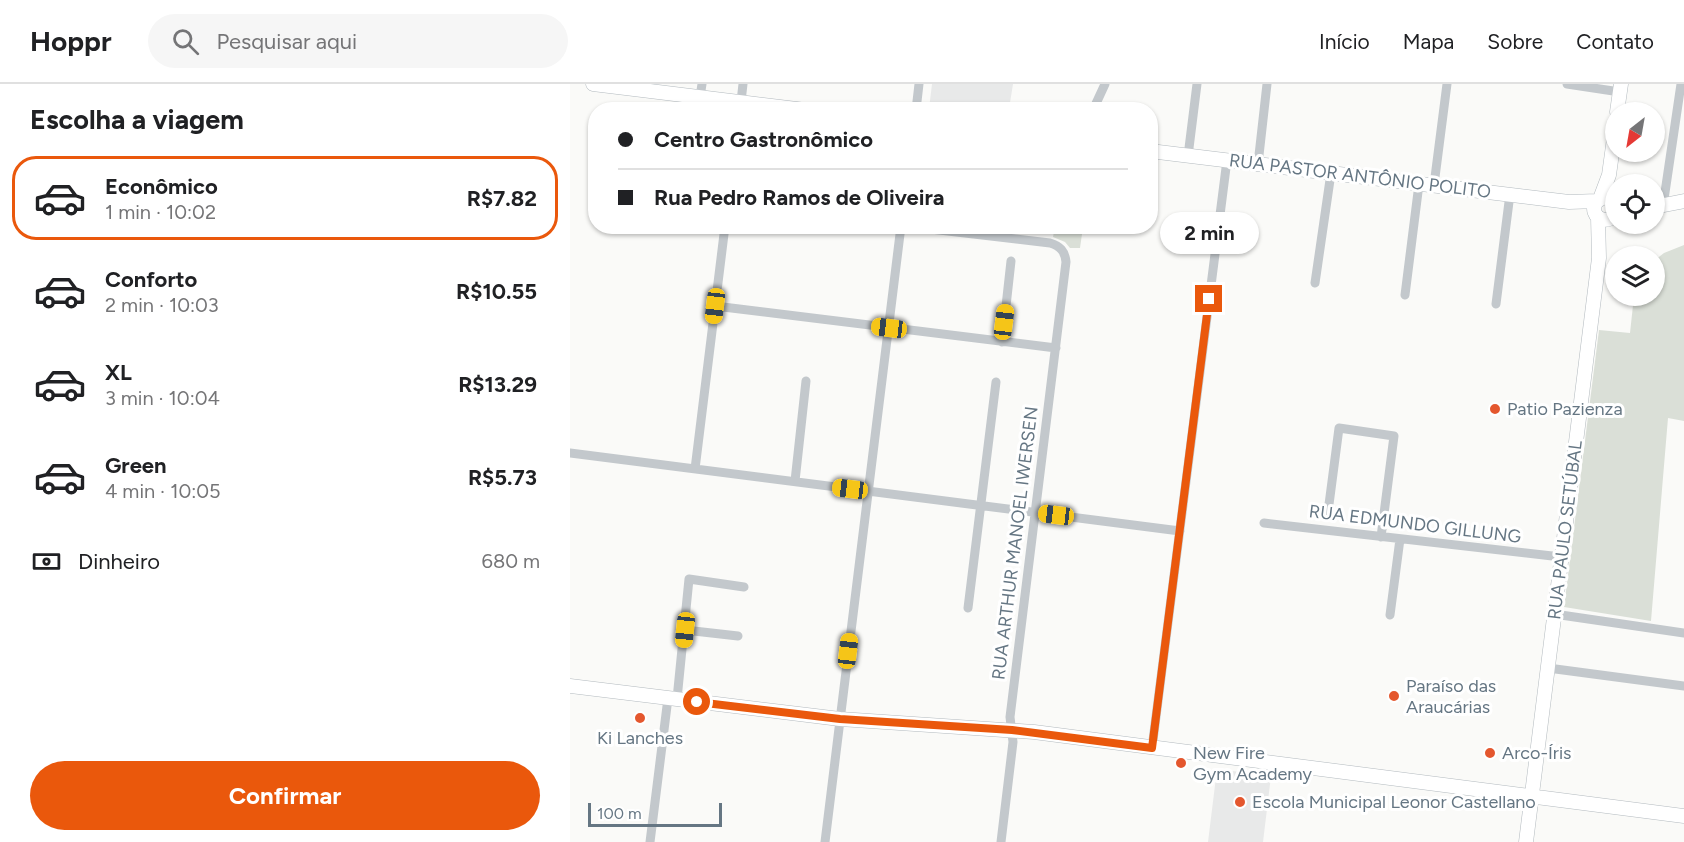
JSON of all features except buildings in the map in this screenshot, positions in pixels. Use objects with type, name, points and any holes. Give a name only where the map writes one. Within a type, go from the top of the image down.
[{"type":"main road","points":[[593,84],[701,90],[730,102]]},
{"type":"main road","name":"RUA PASTOR ANTÔNIO POLITO","points":[[1158,152],[1569,202],[1605,204]]},
{"type":"main road","points":[[1665,206],[1684,201]]},
{"type":"main road","name":"RUA PAULO SETÚBAL","points":[[1526,842],[1605,212]]},
{"type":"main road","points":[[570,686],[840,719],[1012,730],[1684,816]]},
{"type":"street","points":[[741,102],[743,84]]},
{"type":"street","points":[[917,102],[919,84]]},
{"type":"street","points":[[1097,102],[1105,84]]},
{"type":"street","points":[[1188,156],[1197,84]]},
{"type":"street","points":[[1258,164],[1267,84]]},
{"type":"street","points":[[1434,185],[1446,84]]},
{"type":"street","points":[[1567,84],[1620,88]]},
{"type":"street","points":[[1665,174],[1681,84]]},
{"type":"street","points":[[1152,748],[1227,160]]},
{"type":"street","points":[[1315,283],[1331,173]]},
{"type":"street","points":[[1405,295],[1419,184]]},
{"type":"street","points":[[1496,304],[1510,194]]},
{"type":"street","points":[[695,469],[724,234]]},
{"type":"street","points":[[825,842],[902,234]]},
{"type":"street","name":"RUA ARTHUR MANOEL IWERSEN","points":[[972,234],[1050,243],[1062,249],[1066,262],[1010,717],[1013,742],[1001,842]]},
{"type":"street","points":[[1002,342],[1011,261]]},
{"type":"street","points":[[715,306],[1056,348]]},
{"type":"street","points":[[795,482],[806,381]]},
{"type":"street","points":[[968,608],[996,382]]},
{"type":"street","points":[[1328,512],[1339,428],[1394,436],[1381,537]]},
{"type":"street","points":[[570,453],[1180,531]]},
{"type":"street","name":"RUA EDMUNDO GILLUNG","points":[[1264,523],[1561,557]]},
{"type":"street","points":[[1390,615],[1400,539]]},
{"type":"street","points":[[650,842],[685,630],[689,579],[744,587]]},
{"type":"street","points":[[1554,614],[1684,633]]},
{"type":"street","points":[[685,630],[738,636]]},
{"type":"street","points":[[1548,668],[1684,686]]},
{"type":"shaded area","points":[[932,84],[1013,84],[1010,102],[930,102]]},
{"type":"shaded area","points":[[1054,234],[1082,234],[1080,248],[1070,248],[1065,242],[1053,237]]},
{"type":"shaded area","points":[[1684,245],[1684,421],[1668,418],[1651,621],[1564,607],[1599,330],[1630,333],[1633,306],[1665,306],[1665,253]]},
{"type":"shaded area","name":"Escola Municipal Leonor Castellano","points":[[1217,769],[1271,776],[1263,842],[1208,842]]},
{"type":"place","name":"Patio Pazienza","points":[[1495,409]]},
{"type":"place","name":"Paraíso das Araucárias","points":[[1394,696]]},
{"type":"place","name":"Ki Lanches","points":[[640,718]]},
{"type":"place","name":"Arco-Íris","points":[[1490,753]]},
{"type":"place","name":"New Fire Gym Academy","points":[[1181,763]]},
{"type":"place","name":"Escola Municipal Leonor Castellano","points":[[1240,802]]},
{"type":"route","points":[[697,702],[840,719],[1034,732],[1152,748],[1209,299]]}]
